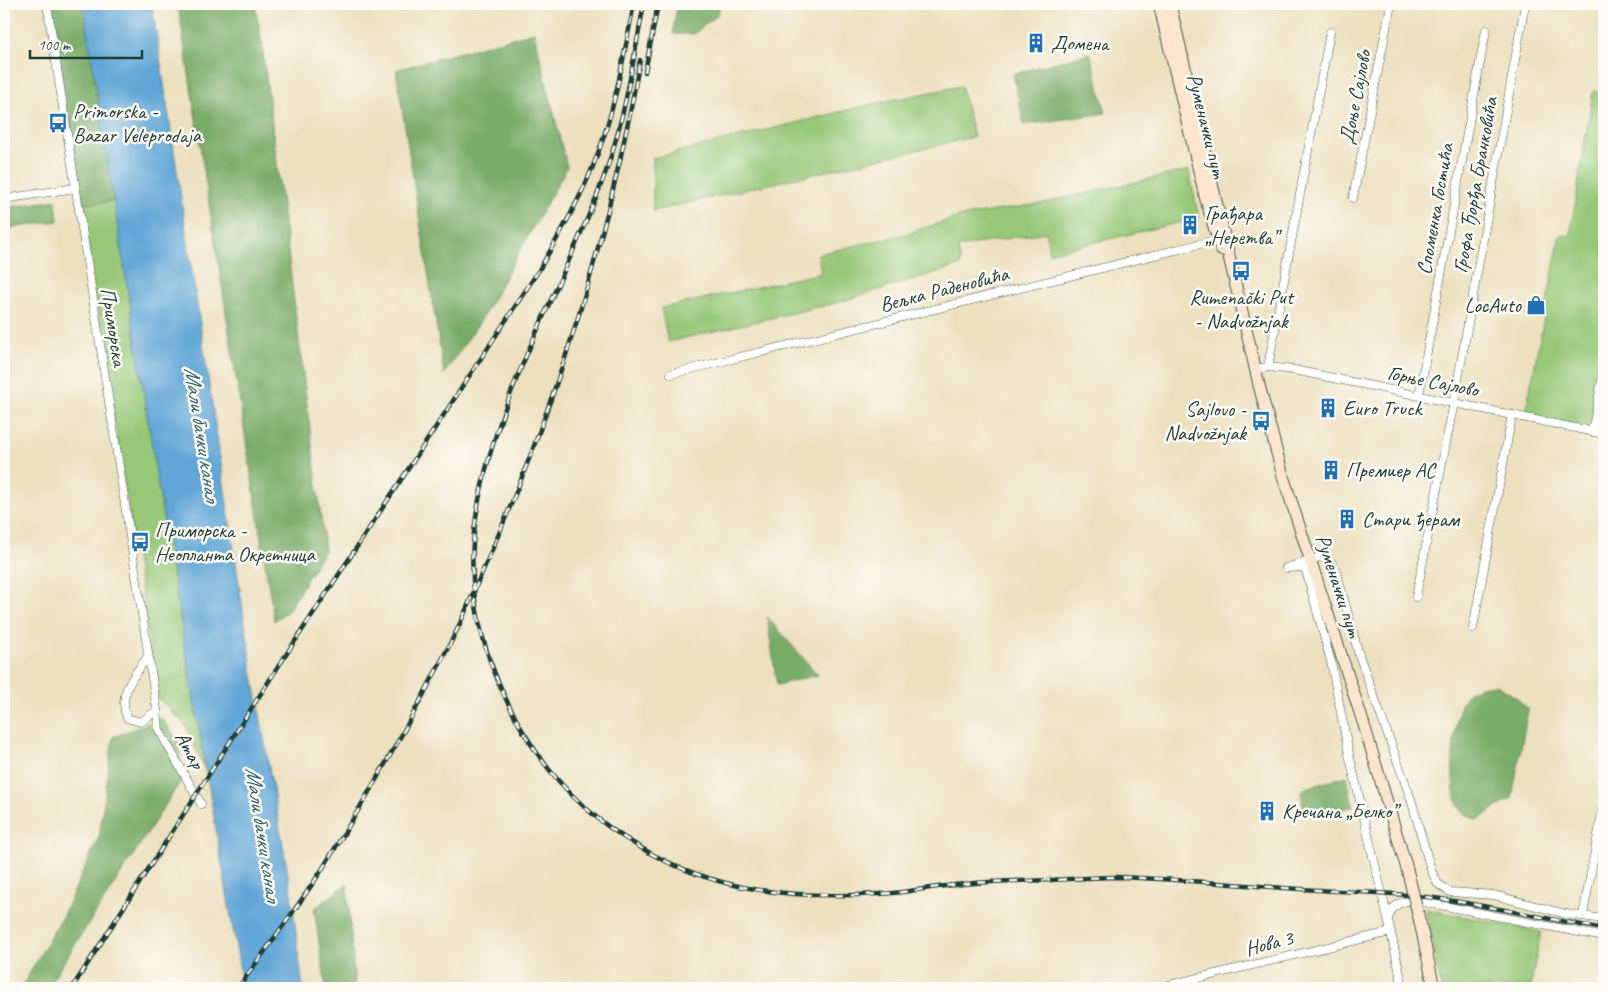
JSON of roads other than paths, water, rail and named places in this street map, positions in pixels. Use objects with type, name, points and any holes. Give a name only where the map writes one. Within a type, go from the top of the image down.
[{"type":"main road","name":"Руменачки пут","points":[[1159,4],[1284,476],[1364,725],[1407,869],[1434,988]]},
{"type":"main road","name":"Руменачки пут","points":[[1170,4],[1212,202]]},
{"type":"street","name":"Приморска","points":[[47,4],[157,710]]},
{"type":"street","name":"Доње Сајлово","points":[[1353,198],[1391,4]]},
{"type":"street","name":"Грофа Ђорђа Бранковића","points":[[1416,597],[1454,402],[1526,4]]},
{"type":"street","name":"Споменка Гостића","points":[[1419,396],[1486,30]]},
{"type":"street","points":[[1268,367],[1330,32]]},
{"type":"street","points":[[4,199],[75,188]]},
{"type":"street","name":"Вељка Раденовића","points":[[671,374],[1221,239]]},
{"type":"street","name":"Горње Сајлово","points":[[1255,368],[1268,367],[1454,402],[1604,434]]},
{"type":"street","points":[[1592,432],[1604,370]]},
{"type":"street","points":[[1473,628],[1512,415]]},
{"type":"street","points":[[1380,890],[1349,754],[1331,662],[1305,567],[1286,568],[1310,560],[1325,558],[1330,561],[1336,570],[1359,654],[1410,799],[1431,870],[1438,884],[1450,892],[1494,895],[1566,914],[1604,919]]},
{"type":"street","points":[[148,656],[124,694],[122,705],[127,718],[141,722],[157,710]]},
{"type":"street","name":"Атар","points":[[157,710],[159,730],[201,804]]},
{"type":"street","points":[[1583,915],[1604,802]]},
{"type":"street","points":[[1383,899],[1403,988]]},
{"type":"street","points":[[1388,922],[1389,914],[1395,906],[1406,901],[1420,901],[1604,937]]},
{"type":"street","name":"Нова 3","points":[[1156,988],[1390,932]]},
{"type":"water","name":"Мали бачки канал","points":[[83,4],[152,4],[252,670],[290,885],[303,988],[243,988],[165,529]]},
{"type":"railway","points":[[72,988],[276,670],[539,270],[555,242],[586,184],[610,117],[634,4]]},
{"type":"railway","points":[[644,4],[621,122],[607,168],[582,232],[508,400],[493,443],[482,487],[474,532],[472,559],[477,611],[482,636],[499,685],[535,750],[547,767],[574,797],[620,835],[666,861],[695,874],[725,883],[785,893],[816,895],[879,894],[986,882],[1110,877],[1141,878],[1417,896],[1477,905],[1604,929]]},
{"type":"railway","points":[[645,72],[658,4]]},
{"type":"railway","points":[[238,988],[311,886],[357,812],[392,752],[465,613],[537,438],[579,314],[613,188],[640,60]]},
{"type":"place","name":"Домена","points":[[1036,43]]},
{"type":"place","name":"Primorska - Bazar Veleprodaja","points":[[58,123]]},
{"type":"place","name":"Грађара „Неретва”","points":[[1190,225]]},
{"type":"place","name":"Rumenački Put - Nadvožnjak","points":[[1241,271]]},
{"type":"place","name":"LocAuto","points":[[1536,305]]},
{"type":"place","name":"Euro Truck","points":[[1328,408]]},
{"type":"place","name":"Sajlovo - Nadvožnjak","points":[[1261,421]]},
{"type":"place","name":"Премиер АС","points":[[1331,470]]},
{"type":"place","name":"Стари ђерам","points":[[1347,519]]},
{"type":"place","name":"Приморска - Неопланта Окретница","points":[[140,542]]},
{"type":"place","name":"Кречана „Белко”","points":[[1267,811]]}]
